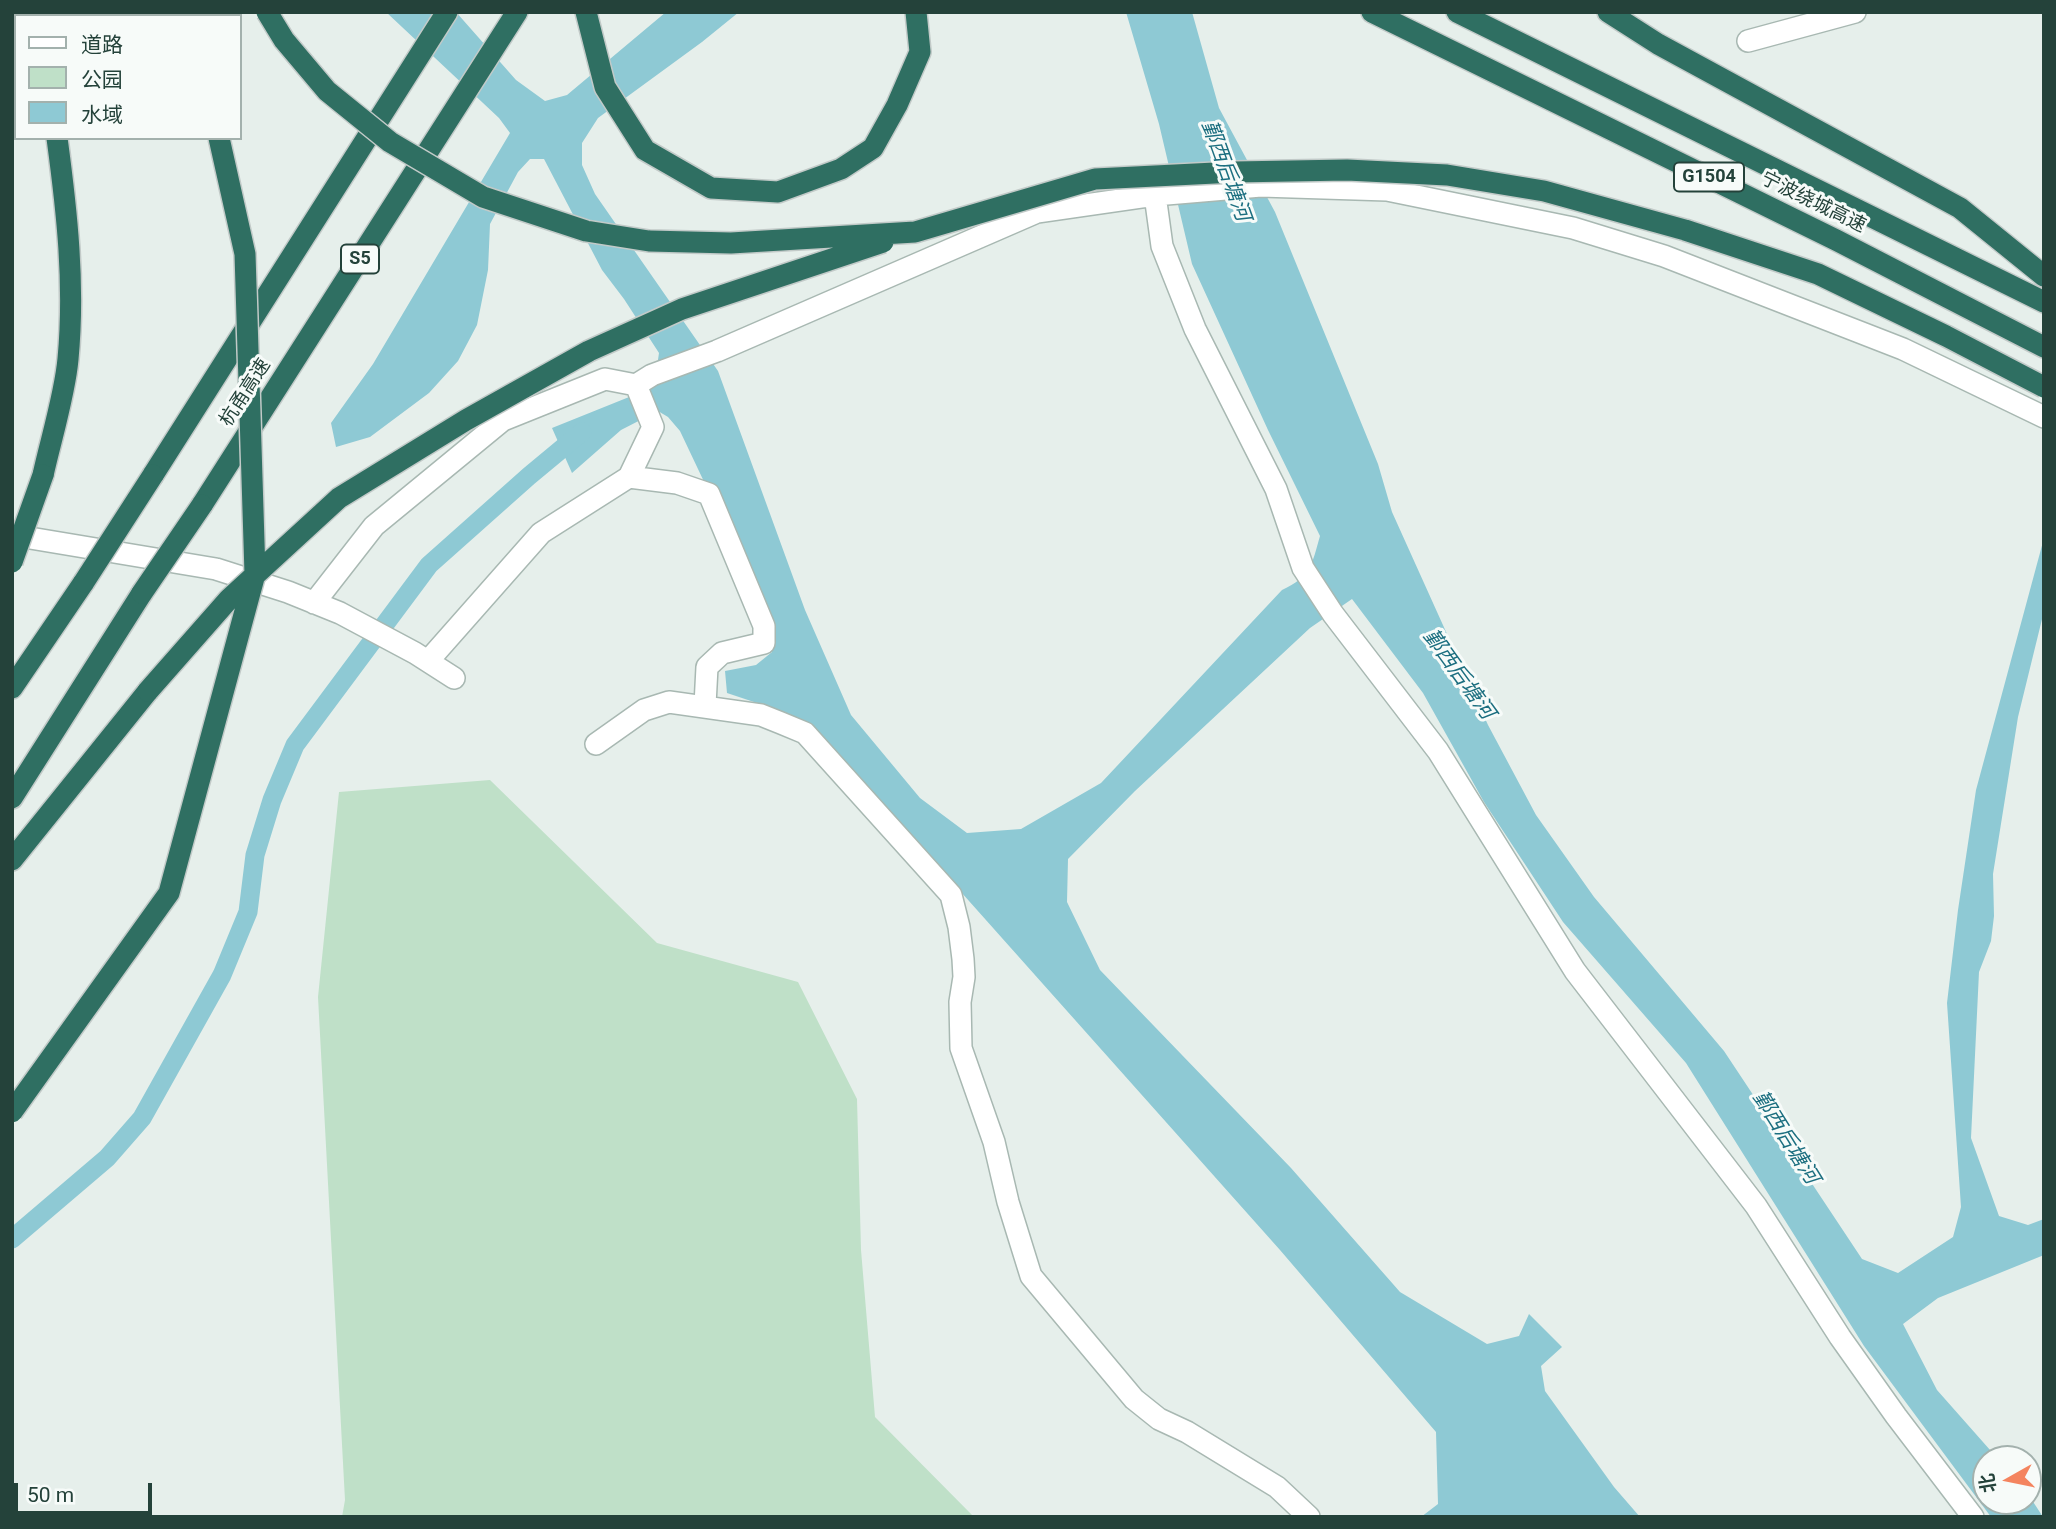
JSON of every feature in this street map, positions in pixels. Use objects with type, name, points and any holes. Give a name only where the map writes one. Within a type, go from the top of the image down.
[{"type":"highway","points":[[267,12],[284,40],[327,91],[390,142],[483,197],[521,210],[586,231],[649,241],[731,243],[915,232]]},
{"type":"highway","name":"杭甬高速","points":[[12,688],[153,475],[447,12]]},
{"type":"highway","name":"杭甬高速","points":[[12,797],[517,12]]},
{"type":"highway","points":[[586,12],[605,87],[645,150],[711,188],[778,192],[841,169],[873,149],[897,105],[920,52],[916,12]]},
{"type":"highway","name":"宁波绕城高速","points":[[1372,12],[1823,233],[2044,346]]},
{"type":"highway","name":"宁波绕城高速","points":[[1457,12],[2044,302]]},
{"type":"highway","points":[[1608,12],[1658,44],[1960,208],[2044,276]]},
{"type":"highway","points":[[12,562],[43,475],[68,361],[71,291],[68,213],[57,140]]},
{"type":"highway","points":[[12,1112],[169,893],[255,574],[245,254],[219,140]]},
{"type":"highway","points":[[12,860],[148,691],[229,598],[339,498],[466,420],[589,351],[682,309],[915,232],[1095,179],[1347,170],[1447,176],[1544,191],[1685,230],[1818,274],[1946,335],[2044,387]]},
{"type":"street","points":[[1748,41],[1854,12]]},
{"type":"street","points":[[314,603],[374,526],[503,420],[605,379],[644,380],[1037,212],[1155,195],[1261,186],[1387,190],[1586,232],[1664,256],[1903,349],[2044,417]]},
{"type":"street","points":[[1155,195],[1161,246],[1195,329],[1276,489],[1303,568],[1333,614],[1438,751],[1575,971],[1756,1206],[1848,1348],[1973,1517]]},
{"type":"street","points":[[421,657],[541,533],[629,477],[653,427],[644,380]]},
{"type":"street","points":[[629,477],[677,483],[709,494],[764,626],[764,643],[722,653],[707,667],[705,705]]},
{"type":"street","points":[[12,534],[216,569],[289,592],[340,614],[421,657],[454,678]]},
{"type":"street","points":[[596,744],[644,710],[668,702],[705,705],[761,715],[805,733],[951,895],[963,959],[961,1048],[994,1142],[1008,1202],[1031,1276],[1134,1399],[1159,1419],[1187,1432],[1277,1487],[1309,1517]]},
{"type":"green space","points":[[490,780],[657,943],[798,982],[857,1099],[861,1250],[875,1417],[974,1517],[342,1517],[345,1500],[318,997],[339,792]]},
{"type":"water","name":"鄞西后塘河","points":[[386,12],[456,12],[516,80],[545,101],[567,95],[666,12],[739,12],[598,118],[582,143],[582,165],[595,194],[718,371],[805,610],[851,715],[920,798],[967,833],[1021,829],[1101,783],[1282,590],[1305,575],[1320,536],[1192,264],[1159,124],[1126,12],[1192,12],[1219,108],[1275,212],[1378,464],[1392,512],[1488,725],[1536,815],[1594,897],[1724,1051],[1862,1259],[1898,1273],[1953,1237],[1961,1207],[1947,1003],[1958,910],[1976,790],[2044,538],[2044,611],[2018,717],[1993,874],[1994,916],[1991,941],[1979,972],[1971,1138],[1999,1216],[2028,1225],[2044,1219],[2044,1255],[1938,1298],[1903,1324],[1937,1390],[1986,1445],[1972,1445],[1972,1491],[1864,1346],[1686,1063],[1563,922],[1484,802],[1423,693],[1352,599],[1310,628],[1135,791],[1068,859],[1067,902],[1100,970],[1291,1168],[1400,1292],[1487,1344],[1519,1336],[1529,1314],[1562,1347],[1541,1366],[1545,1391],[1614,1487],[1640,1517],[1421,1517],[1438,1504],[1436,1432],[1280,1250],[920,846],[803,726],[760,704],[727,693],[725,671],[756,665],[772,652],[761,602],[680,431],[668,417],[658,411],[621,430],[572,473],[552,428],[654,387],[659,353],[602,270],[544,159],[530,159],[518,172],[490,224],[488,270],[477,325],[458,361],[429,393],[370,437],[336,447],[331,423],[373,364],[510,133],[499,118]]},
{"type":"water","points":[[1990,1515],[2043,1517],[1991,1517]]},
{"type":"waterway","points":[[12,1239],[107,1158],[142,1118],[222,975],[248,912],[255,855],[272,800],[295,745],[429,565],[582,432]]}]
